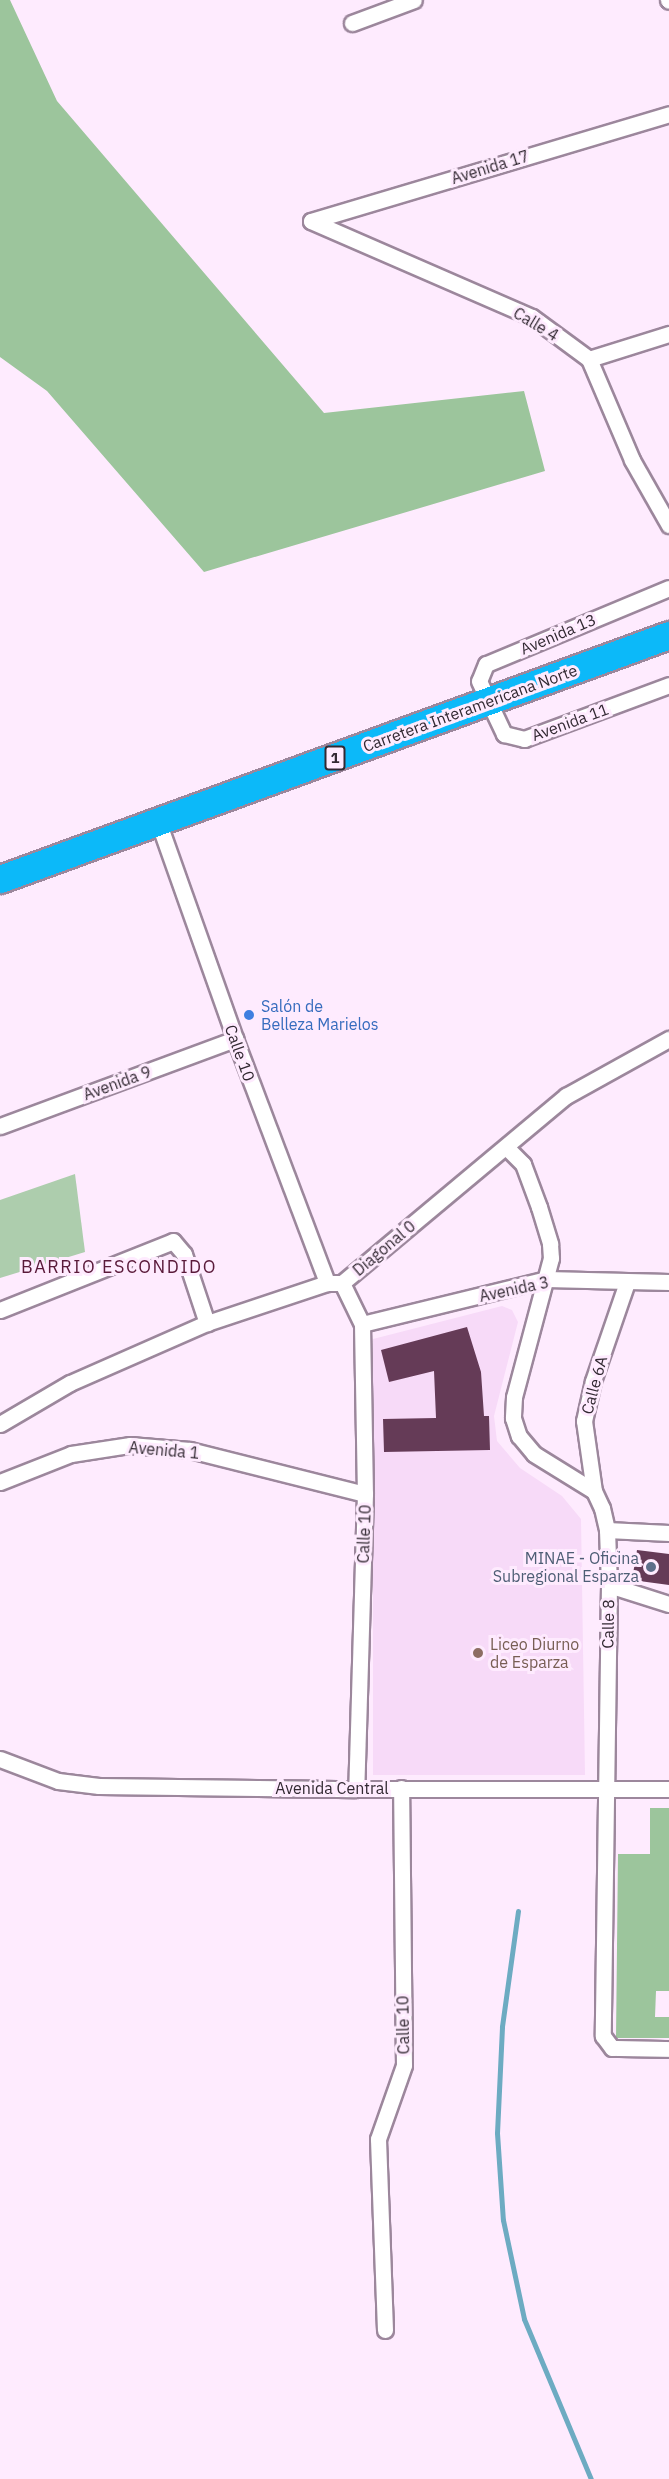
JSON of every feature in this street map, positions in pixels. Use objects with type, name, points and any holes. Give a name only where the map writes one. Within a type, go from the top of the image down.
[{"type":"highway","name":"Carretera Interamericana Norte","points":[[0,879],[669,635]]},
{"type":"street","points":[[352,23],[414,0]]},
{"type":"street","name":"Avenida 17","points":[[311,221],[669,114]]},
{"type":"street","name":"Calle 4","points":[[311,221],[532,317],[589,359]]},
{"type":"street","points":[[669,334],[589,359],[632,460],[669,525]]},
{"type":"street","name":"Avenida 13","points":[[488,702],[479,681],[486,664],[669,588]]},
{"type":"street","name":"Avenida 11","points":[[488,702],[504,734],[524,739],[669,685]]},
{"type":"street","name":"Calle 10","points":[[158,821],[235,1039],[335,1283],[362,1324],[365,1494],[356,1790]]},
{"type":"street","name":"Avenida 9","points":[[0,1126],[235,1039]]},
{"type":"street","name":"Diagonal 0","points":[[0,1424],[70,1383],[207,1323],[335,1283],[506,1147],[566,1096],[669,1039]]},
{"type":"street","points":[[506,1147],[523,1164],[539,1207],[549,1244],[550,1258],[514,1397],[513,1418],[519,1436],[534,1454],[594,1491]]},
{"type":"street","points":[[0,1310],[173,1242],[184,1254],[207,1323]]},
{"type":"street","name":"Avenida 3","points":[[362,1324],[546,1279],[669,1282]]},
{"type":"street","name":"Calle 6A","points":[[594,1491],[584,1421],[593,1381],[627,1282]]},
{"type":"street","name":"Avenida 1","points":[[0,1482],[71,1454],[130,1446],[190,1450],[365,1494]]},
{"type":"street","name":"Calle 8","points":[[594,1491],[603,1508],[607,1530],[609,1585],[604,1788],[603,2036],[612,2048],[669,2049]]},
{"type":"street","points":[[607,1530],[669,1533]]},
{"type":"street","points":[[609,1585],[669,1604]]},
{"type":"street","name":"Avenida Central","points":[[0,1760],[58,1781],[99,1786],[356,1790],[401,1788],[669,1789]]},
{"type":"street","name":"Calle 10","points":[[385,2330],[378,2139],[404,2065],[401,1788]]},
{"type":"shaded area","name":"Liceo Diurno de Esparza","points":[[502,1306],[512,1310],[518,1322],[494,1416],[497,1441],[520,1468],[562,1496],[581,1519],[585,1775],[373,1775],[373,1339]]},
{"type":"green space","points":[[0,0],[10,0],[57,101],[324,413],[524,391],[545,471],[204,572],[47,391],[0,357]]},
{"type":"green space","points":[[75,1174],[85,1252],[0,1278],[0,1200]]},
{"type":"green space","points":[[650,1808],[669,1808],[669,1991],[656,1991],[655,2017],[669,2017],[669,2038],[616,2038],[618,1854],[650,1854]]},
{"type":"building","points":[[467,1327],[481,1372],[484,1416],[489,1416],[490,1450],[384,1452],[383,1419],[436,1418],[434,1371],[389,1382],[381,1350]]},
{"type":"building","name":"MINAE - Oficina Subregional Esparza","points":[[637,1550],[669,1554],[669,1585],[632,1580]]},
{"type":"waterway","points":[[518,1911],[502,2027],[497,2133],[503,2220],[524,2319],[591,2479]]},
{"type":"place","name":"Salón de Belleza Marielos","points":[[249,1015]]},
{"type":"place","name":"MINAE - Oficina Subregional Esparza","points":[[651,1567]]},
{"type":"place","name":"Liceo Diurno de Esparza","points":[[478,1653]]},
{"type":"district","name":"BARRIO ESCONDIDO","points":[[119,1267]]}]
